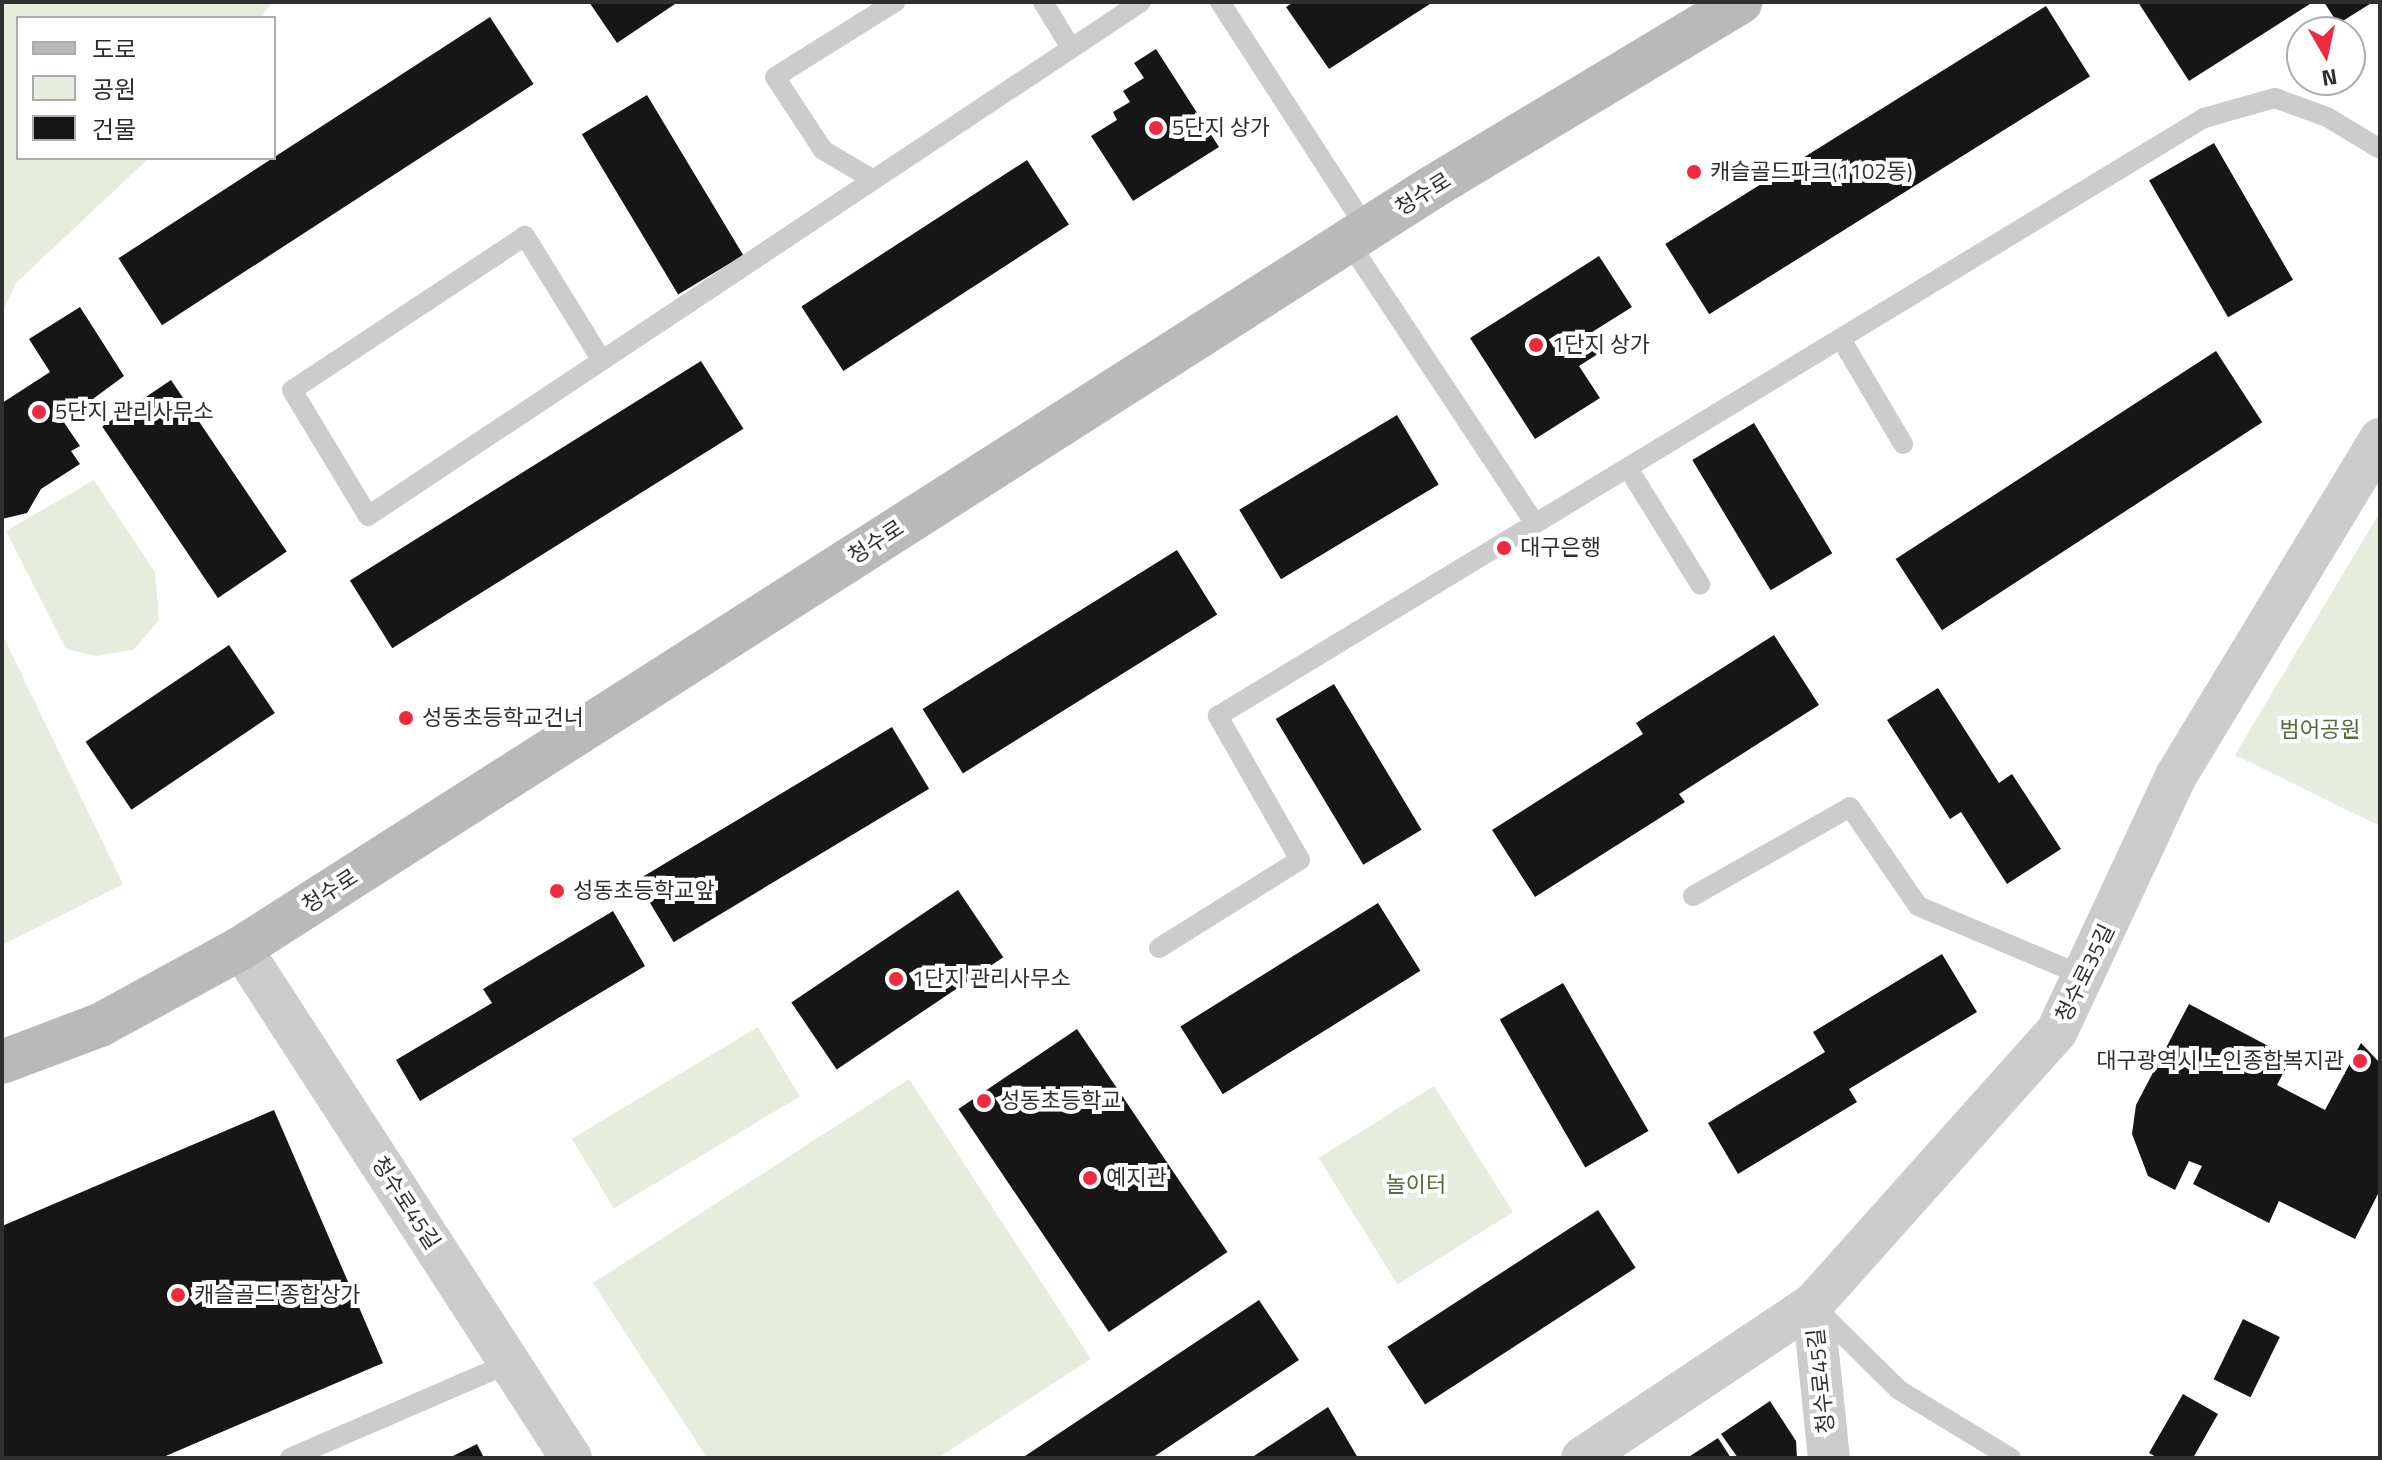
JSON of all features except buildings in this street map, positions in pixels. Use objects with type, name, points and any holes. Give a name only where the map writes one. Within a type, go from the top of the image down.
[{"type":"main road","name":"청수로","points":[[2,1062],[100,1025],[241,948],[1358,235],[1740,2]]},
{"type":"street","name":"청수로35길","points":[[1582,1458],[1813,1304],[2057,1031],[2176,776],[2380,439]]},
{"type":"street","name":"청수로45길","points":[[241,948],[571,1458]]},
{"type":"street","name":"청수로45길","points":[[1813,1304],[1829,1458]]},
{"type":"lane","points":[[872,179],[823,150],[775,77],[895,2]]},
{"type":"lane","points":[[1043,2],[1071,48]]},
{"type":"lane","points":[[601,359],[525,236],[292,390],[368,516],[1141,2]]},
{"type":"lane","points":[[1220,2],[1535,524]]},
{"type":"lane","points":[[1159,948],[1300,860],[1218,716],[2204,118],[2275,98],[2327,117],[2380,149]]},
{"type":"lane","points":[[1841,339],[1903,444]]},
{"type":"lane","points":[[1628,468],[1700,584]]},
{"type":"lane","points":[[1693,896],[1850,807],[1918,906],[2084,976]]},
{"type":"lane","points":[[1813,1304],[1899,1390],[2011,1458]]},
{"type":"lane","points":[[290,1458],[510,1363]]},
{"type":"green space","points":[[2,2],[272,2],[262,16],[16,16],[16,160],[147,160],[16,283],[2,313]]},
{"type":"green space","points":[[94,480],[155,572],[159,620],[133,650],[96,656],[66,649],[6,531]]},
{"type":"green space","name":"범어공원","points":[[2380,512],[2380,826],[2235,755]]},
{"type":"green space","points":[[2,634],[123,884],[2,945]]},
{"type":"green space","points":[[758,1027],[800,1096],[614,1208],[572,1139]]},
{"type":"green space","points":[[909,1079],[1091,1359],[938,1458],[707,1458],[593,1283]]},
{"type":"green space","name":"놀이터","points":[[1434,1086],[1513,1212],[1398,1284],[1319,1158]]},
{"type":"place","name":"5단지 상가","points":[[1156,128]]},
{"type":"place","name":"캐슬골드파크(1102동)","points":[[1694,172]]},
{"type":"place","name":"1단지 상가","points":[[1536,345]]},
{"type":"place","name":"5단지 관리사무소","points":[[39,412]]},
{"type":"place","name":"대구은행","points":[[1504,548]]},
{"type":"place","name":"성동초등학교건너","points":[[406,718]]},
{"type":"place","name":"성동초등학교앞","points":[[557,891]]},
{"type":"place","name":"1단지 관리사무소","points":[[896,979]]},
{"type":"place","name":"대구광역시 노인종합복지관","points":[[2360,1061]]},
{"type":"place","name":"성동초등학교","points":[[984,1101]]},
{"type":"place","name":"예지관","points":[[1090,1178]]},
{"type":"place","name":"캐슬골드 종합상가","points":[[178,1295]]}]
